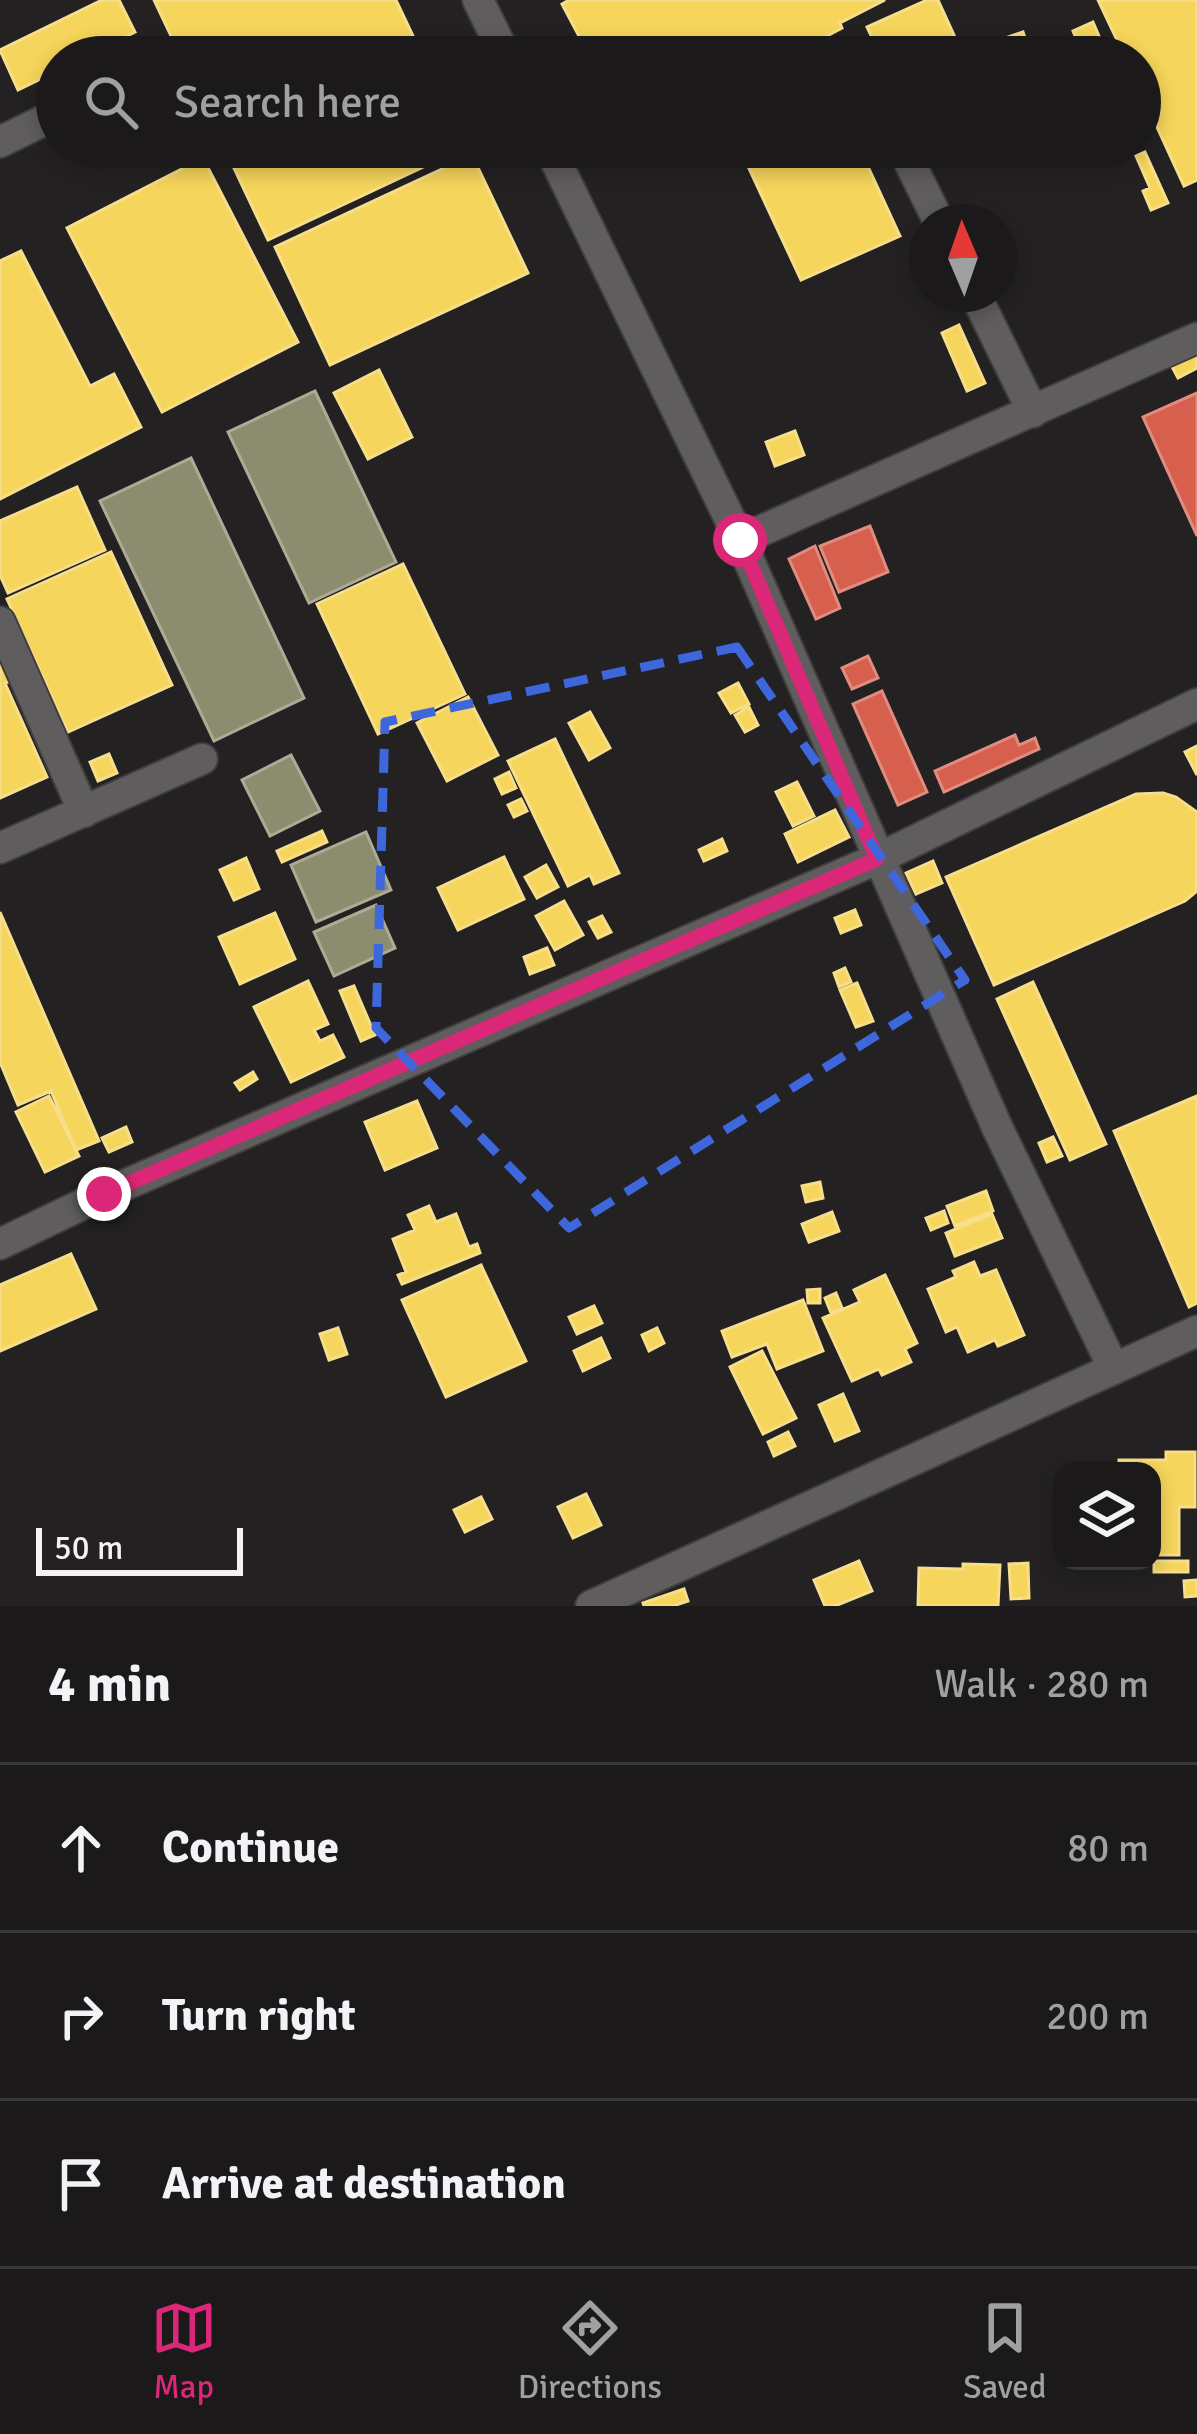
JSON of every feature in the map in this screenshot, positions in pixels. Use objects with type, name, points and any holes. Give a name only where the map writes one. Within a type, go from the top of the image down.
[{"type":"street","points":[[478,0],[496,36]]},
{"type":"street","points":[[0,142],[36,124]]},
{"type":"street","points":[[559,168],[740,540],[997,1127],[1114,1369]]},
{"type":"street","points":[[912,168],[930,204]]},
{"type":"street","points":[[984,312],[1033,412]]},
{"type":"street","points":[[740,540],[1197,338]]},
{"type":"street","points":[[0,622],[84,812]]},
{"type":"street","points":[[0,1244],[877,859],[1197,704]]},
{"type":"street","points":[[0,848],[202,760]]},
{"type":"street","points":[[591,1606],[1197,1330]]},
{"type":"highlighted area","points":[[737,647],[965,980],[569,1228],[376,1028],[385,722]]},
{"type":"building: Homes","points":[[102,0],[119,0],[135,32],[127,36],[36,36],[36,81],[18,90],[0,50]]},
{"type":"building: Homes","points":[[154,0],[396,0],[413,36],[171,36]]},
{"type":"building: Homes","points":[[569,0],[885,0],[840,23],[842,28],[827,36],[579,36],[562,4]]},
{"type":"building: Homes","points":[[927,0],[938,0],[954,36],[871,36],[867,27]]},
{"type":"building: Homes","points":[[1098,0],[1197,0],[1197,180],[1184,186],[1161,136],[1161,36],[1115,36]]},
{"type":"building: Homes","points":[[1093,22],[1099,36],[1075,36],[1073,31]]},
{"type":"building: Homes","points":[[184,168],[208,168],[298,342],[162,412],[67,228]]},
{"type":"building: Homes","points":[[234,168],[421,168],[268,240]]},
{"type":"building: Homes","points":[[444,168],[478,168],[528,273],[330,365],[275,247]]},
{"type":"building: Homes","points":[[749,168],[869,168],[900,236],[801,280]]},
{"type":"building: Homes","points":[[1141,168],[1152,168],[1168,203],[1151,210],[1143,191],[1150,188]]},
{"type":"building: Homes","points":[[21,251],[90,386],[114,374],[141,427],[0,499],[0,261]]},
{"type":"building: Homes","points":[[959,325],[985,383],[967,391],[942,333]]},
{"type":"building: Homes","points":[[1197,352],[1197,368],[1178,378],[1170,363]]},
{"type":"building: Homes","points":[[379,370],[412,437],[368,459],[334,393]]},
{"type":"building: Homes","points":[[795,431],[804,455],[775,466],[766,442]]},
{"type":"building: Homes","points":[[77,487],[105,550],[8,593],[0,575],[0,521]]},
{"type":"building: Homes","points":[[111,552],[172,685],[68,732],[7,599]]},
{"type":"building: Homes","points":[[403,564],[465,694],[378,734],[317,604]]},
{"type":"building: Homes","points":[[0,657],[11,681],[5,683],[47,777],[0,798]]},
{"type":"building: Homes","points":[[738,683],[749,704],[731,713],[719,693]]},
{"type":"building: Homes","points":[[468,697],[498,755],[447,781],[417,723]]},
{"type":"building: Homes","points":[[749,707],[758,725],[745,732],[735,715]]},
{"type":"building: Homes","points":[[590,712],[610,748],[589,760],[569,723]]},
{"type":"building: Homes","points":[[555,739],[619,873],[594,884],[590,875],[568,886],[508,761]]},
{"type":"building: Homes","points":[[1197,746],[1197,775],[1185,752]]},
{"type":"building: Homes","points":[[109,754],[117,773],[98,781],[90,762]]},
{"type":"building: Homes","points":[[509,772],[516,788],[502,794],[495,779]]},
{"type":"building: Homes","points":[[797,782],[814,816],[793,826],[776,792]]},
{"type":"building: Homes","points":[[1163,793],[1197,812],[1196,892],[994,985],[946,877],[1136,794]]},
{"type":"building: Homes","points":[[521,799],[527,811],[514,817],[508,805]]},
{"type":"building: Homes","points":[[835,810],[849,837],[798,862],[785,834]]},
{"type":"building: Homes","points":[[322,831],[327,842],[282,862],[277,851]]},
{"type":"building: Homes","points":[[722,839],[727,851],[704,861],[699,850]]},
{"type":"building: Homes","points":[[504,857],[524,899],[458,930],[438,888]]},
{"type":"building: Homes","points":[[246,858],[259,889],[234,900],[220,870]]},
{"type":"building: Homes","points":[[933,861],[942,883],[916,894],[906,873]]},
{"type":"building: Homes","points":[[546,865],[558,887],[537,898],[525,877]]},
{"type":"building: Homes","points":[[564,901],[583,935],[555,950],[536,916]]},
{"type":"building: Homes","points":[[855,910],[861,925],[841,933],[835,918]]},
{"type":"building: Homes","points":[[0,912],[99,1141],[76,1150],[51,1091],[18,1105],[0,1062]]},
{"type":"building: Homes","points":[[275,913],[295,959],[240,984],[219,937]]},
{"type":"building: Homes","points":[[602,916],[611,932],[598,938],[589,922]]},
{"type":"building: Homes","points":[[547,948],[554,965],[530,974],[524,957]]},
{"type":"building: Homes","points":[[845,968],[851,982],[839,987],[834,973]]},
{"type":"building: Homes","points":[[308,981],[328,1024],[314,1030],[320,1041],[333,1035],[344,1057],[291,1082],[254,1007]]},
{"type":"building: Homes","points":[[1033,982],[1106,1144],[1070,1160],[997,999]]},
{"type":"building: Homes","points":[[857,983],[873,1021],[856,1027],[840,990]]},
{"type":"building: Homes","points":[[354,986],[375,1035],[361,1041],[340,991]]},
{"type":"building: Homes","points":[[253,1072],[257,1079],[240,1090],[235,1083]]},
{"type":"building: Homes","points":[[49,1096],[79,1156],[45,1172],[16,1112]]},
{"type":"building: Homes","points":[[1197,1096],[1197,1303],[1189,1307],[1114,1131]]},
{"type":"building: Homes","points":[[417,1101],[437,1148],[385,1170],[365,1122]]},
{"type":"building: Homes","points":[[126,1127],[132,1142],[109,1152],[102,1138]]},
{"type":"building: Homes","points":[[1053,1137],[1062,1156],[1047,1162],[1039,1143]]},
{"type":"building: Homes","points":[[820,1182],[823,1198],[806,1202],[802,1186]]},
{"type":"building: Homes","points":[[986,1191],[993,1211],[955,1226],[947,1206]]},
{"type":"building: Homes","points":[[429,1206],[436,1222],[456,1214],[469,1247],[477,1244],[480,1253],[402,1284],[398,1275],[406,1272],[393,1239],[415,1230],[408,1215]]},
{"type":"building: Homes","points":[[944,1211],[948,1223],[931,1230],[926,1218]]},
{"type":"building: Homes","points":[[832,1212],[839,1231],[809,1242],[802,1224]]},
{"type":"building: Homes","points":[[992,1214],[1002,1238],[955,1256],[946,1233]]},
{"type":"building: Homes","points":[[71,1254],[96,1309],[0,1351],[0,1285]]},
{"type":"building: Homes","points":[[974,1262],[980,1276],[996,1270],[1024,1335],[998,1346],[995,1340],[968,1352],[957,1327],[946,1332],[928,1289],[956,1277],[953,1271]]},
{"type":"building: Homes","points":[[481,1265],[526,1361],[446,1397],[402,1300]]},
{"type":"building: Homes","points":[[885,1275],[917,1343],[905,1349],[911,1362],[852,1381],[823,1318],[860,1302],[854,1290]]},
{"type":"building: Homes","points":[[820,1289],[820,1303],[808,1303],[807,1290]]},
{"type":"building: Homes","points":[[836,1293],[842,1308],[831,1313],[825,1298]]},
{"type":"building: Homes","points":[[803,1300],[823,1351],[777,1369],[767,1344],[732,1357],[722,1331]]},
{"type":"building: Homes","points":[[594,1306],[602,1323],[577,1334],[569,1317]]},
{"type":"building: Homes","points":[[338,1328],[347,1354],[329,1360],[320,1334]]},
{"type":"building: Homes","points":[[657,1328],[664,1343],[649,1351],[642,1335]]},
{"type":"building: Homes","points":[[601,1338],[610,1358],[583,1371],[574,1351]]},
{"type":"building: Homes","points":[[762,1351],[796,1418],[763,1434],[730,1367]]},
{"type":"building: Homes","points":[[843,1394],[859,1431],[835,1441],[819,1405]]},
{"type":"building: Homes","points":[[788,1432],[795,1446],[774,1456],[768,1442]]},
{"type":"building: Homes","points":[[1166,1452],[1195,1452],[1195,1507],[1179,1507],[1179,1555],[1161,1555],[1161,1462],[1119,1462],[1166,1460]]},
{"type":"building: Homes","points":[[586,1494],[601,1525],[573,1538],[558,1507]]},
{"type":"building: Homes","points":[[481,1497],[492,1519],[465,1532],[454,1510]]},
{"type":"building: Homes","points":[[859,1561],[872,1591],[825,1606],[814,1580]]},
{"type":"building: Homes","points":[[1161,1561],[1188,1561],[1188,1572],[1154,1572],[1161,1570]]},
{"type":"building: Homes","points":[[1028,1563],[1029,1598],[1011,1599],[1009,1564]]},
{"type":"building: Homes","points":[[963,1564],[1000,1565],[998,1606],[918,1606],[919,1568],[963,1569]]},
{"type":"building: Homes","points":[[1197,1580],[1197,1596],[1185,1597],[1184,1581]]},
{"type":"building: Homes","points":[[684,1589],[688,1601],[644,1606],[643,1603]]},
{"type":"building: Shops","points":[[1197,393],[1197,536],[1143,417]]},
{"type":"building: Shops","points":[[870,526],[888,572],[839,592],[820,546]]},
{"type":"building: Shops","points":[[815,546],[840,608],[816,619],[789,559]]},
{"type":"building: Shops","points":[[868,656],[878,678],[852,689],[842,668]]},
{"type":"building: Shops","points":[[882,691],[927,792],[898,805],[853,704]]},
{"type":"building: Shops","points":[[1015,735],[1019,745],[1035,738],[1039,749],[944,792],[935,771]]},
{"type":"building: Industry","points":[[315,391],[396,562],[309,603],[228,432]]},
{"type":"building: Industry","points":[[191,458],[304,698],[214,741],[100,501]]},
{"type":"building: Industry","points":[[291,755],[320,811],[270,836],[242,780]]},
{"type":"building: Industry","points":[[366,832],[391,890],[316,922],[291,865]]},
{"type":"building: Industry","points":[[376,905],[395,948],[334,976],[314,932]]},
{"type":"route","points":[[104,1194],[877,859],[740,540]]}]
